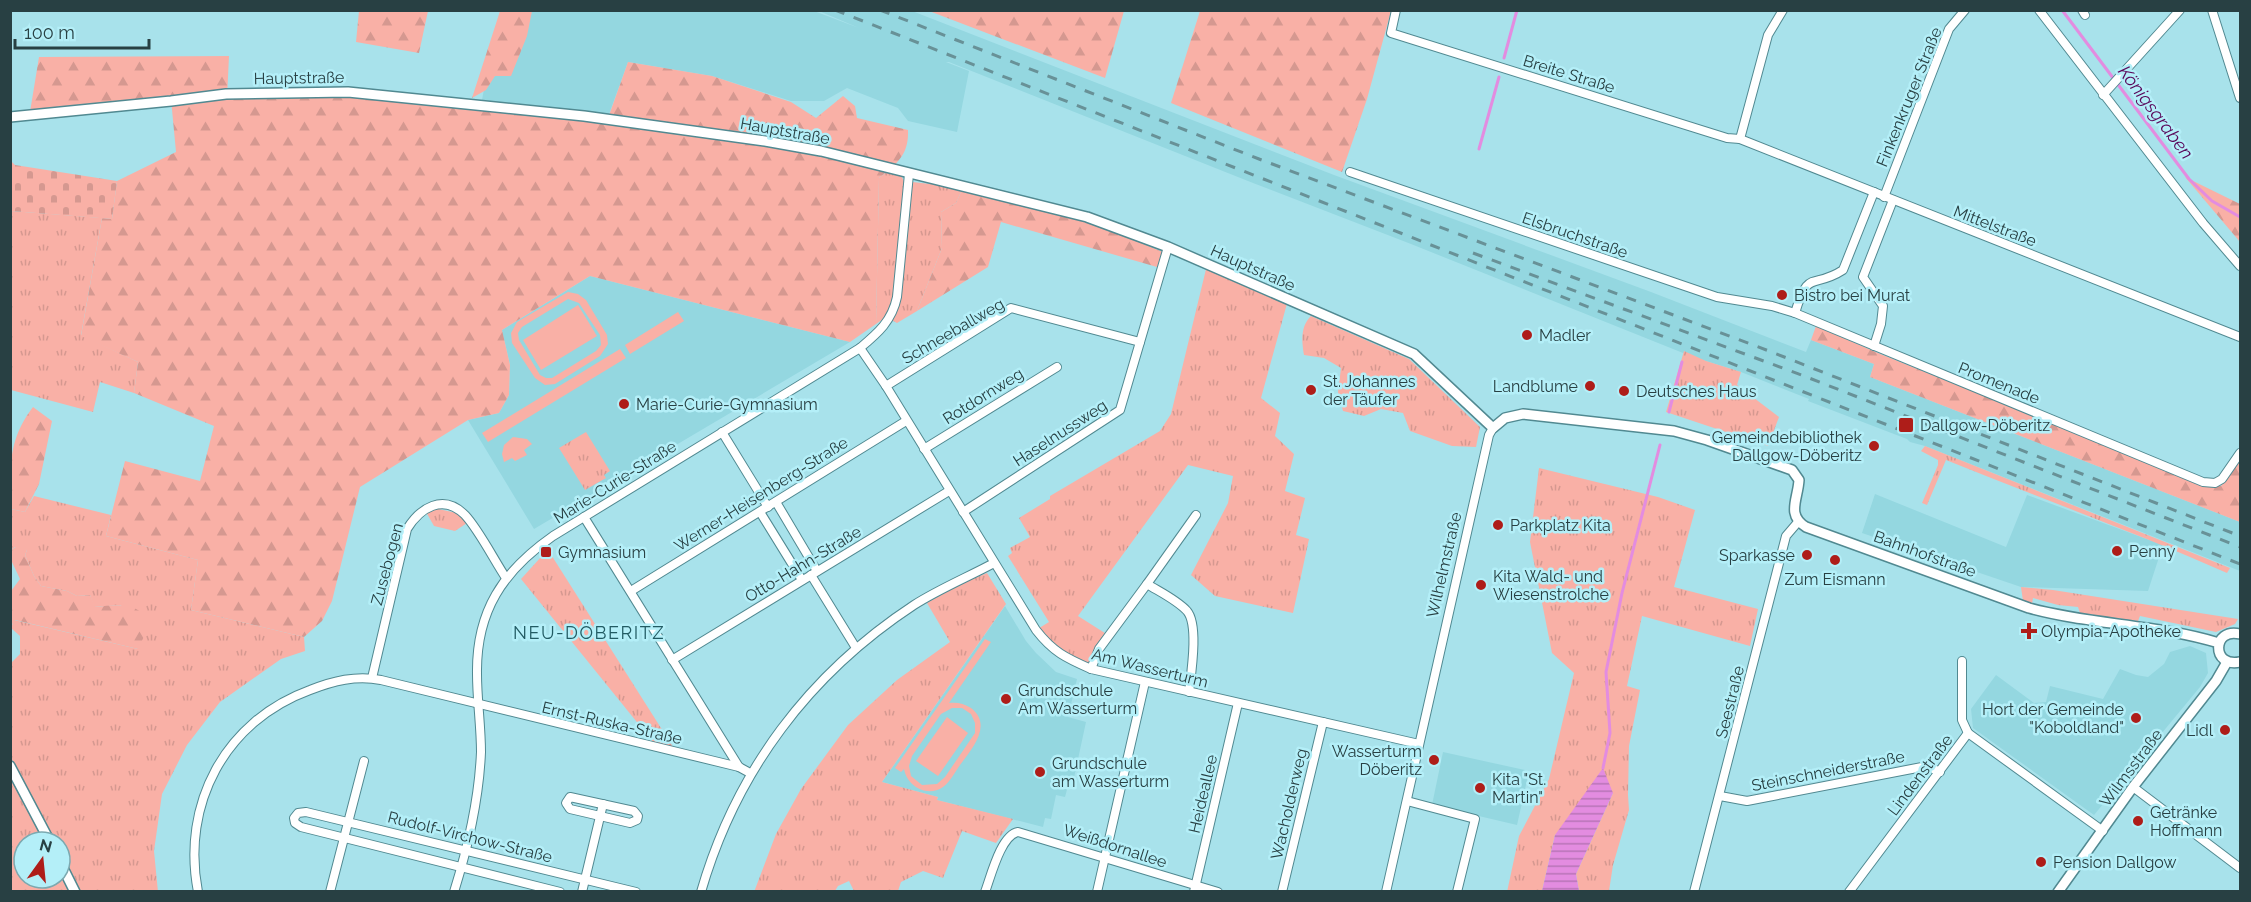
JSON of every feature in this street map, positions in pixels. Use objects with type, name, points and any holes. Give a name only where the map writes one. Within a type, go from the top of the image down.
[{"type":"street","name":"Breite Straße","points":[[1396,10],[1391,33],[1727,138],[1740,139]]},
{"type":"street","points":[[1740,139],[1768,35],[1783,10]]},
{"type":"street","name":"Finkenkruger Straße","points":[[1884,196],[1949,29],[1965,10]]},
{"type":"street","points":[[2039,10],[2203,223],[2241,266]]},
{"type":"street","points":[[2103,95],[2180,10]]},
{"type":"street","points":[[2212,10],[2241,98]]},
{"type":"street","name":"Hauptstraße","points":[[10,117],[226,94],[348,92],[481,104],[643,123],[820,151],[1087,217],[1168,247],[1414,354],[1493,428]]},
{"type":"street","name":"Mittelstraße","points":[[1740,139],[2239,335]]},
{"type":"street","name":"Elsbruchstraße","points":[[1350,172],[1717,297],[1772,306],[1795,313],[1874,346]]},
{"type":"street","name":"Marie-Curie-Straße","points":[[454,891],[462,867],[476,801],[481,752],[478,642],[484,616],[506,578],[527,555],[584,517],[860,348],[880,332],[894,310],[897,297],[909,174]]},
{"type":"street","points":[[1795,313],[1802,291],[1814,280],[1837,275],[1844,270],[1874,192]]},
{"type":"street","points":[[1874,346],[1883,306],[1863,277],[1893,200]]},
{"type":"street","name":"Haselnussweg","points":[[963,512],[1116,414],[1123,406],[1168,247]]},
{"type":"street","name":"Schneeballweg","points":[[886,386],[1011,308],[1140,342]]},
{"type":"street","name":"Promenade","points":[[1874,346],[2203,482],[2215,483],[2222,479],[2241,453]]},
{"type":"street","name":"Am Wasserturm","points":[[860,348],[886,386],[1036,630],[1049,647],[1091,669],[1419,744]]},
{"type":"street","name":"Rotdornweg","points":[[924,449],[1057,367]]},
{"type":"street","points":[[1493,428],[1505,418],[1523,414],[1674,431],[1707,440],[1792,470],[1798,480],[1794,510],[1798,522]]},
{"type":"street","name":"Werner-Heisenberg-Straße","points":[[631,591],[906,421]]},
{"type":"street","name":"Wilhelmstraße","points":[[1386,891],[1489,435],[1493,428]]},
{"type":"street","points":[[722,432],[772,504],[856,648]]},
{"type":"street","name":"Otto-Hahn-Straße","points":[[672,660],[949,491]]},
{"type":"street","name":"Zusebogen","points":[[372,678],[407,529],[416,515],[423,510],[442,504],[452,506],[464,514],[506,578]]},
{"type":"street","points":[[760,512],[802,580]]},
{"type":"street","points":[[1091,669],[1108,635],[1148,584],[1196,515]]},
{"type":"street","points":[[584,517],[739,767],[750,773]]},
{"type":"street","name":"Bahnhofstraße","points":[[1798,522],[1806,527],[2029,608],[2058,616],[2165,630],[2219,643]]},
{"type":"street","name":"Seestraße","points":[[1694,891],[1786,536],[1798,522]]},
{"type":"street","points":[[701,891],[712,857],[750,773],[818,684],[856,648],[916,604],[994,563]]},
{"type":"street","points":[[1148,584],[1182,607],[1192,620],[1189,692]]},
{"type":"street","points":[[2241,634],[2230,633],[2219,643],[2219,651],[2227,662],[2241,662]]},
{"type":"street","name":"Lindenstraße","points":[[1850,891],[1968,733],[1962,720],[1962,662]]},
{"type":"street","name":"Wilmsstraße","points":[[2058,891],[2133,787],[2216,681],[2227,662]]},
{"type":"street","name":"Ernst-Ruska-Straße","points":[[198,891],[194,869],[194,840],[198,811],[212,774],[235,740],[260,716],[292,696],[347,679],[372,678],[739,767]]},
{"type":"street","points":[[1096,891],[1145,682]]},
{"type":"street","name":"Heideallee","points":[[1195,889],[1238,703]]},
{"type":"street","name":"Wacholderweg","points":[[1282,891],[1323,722]]},
{"type":"street","points":[[1968,733],[2103,831]]},
{"type":"street","points":[[330,891],[364,761]]},
{"type":"street","points":[[10,766],[44,830]]},
{"type":"street","name":"Steinschneiderstraße","points":[[1720,796],[1747,801],[1922,767],[1929,767],[1940,772]]},
{"type":"street","points":[[2133,787],[2241,868]]},
{"type":"street","points":[[570,797],[634,811],[638,816],[637,820],[630,823],[600,816],[570,809],[566,803],[570,797]]},
{"type":"street","points":[[1407,801],[1475,819],[1457,891]]},
{"type":"street","points":[[582,891],[603,804]]},
{"type":"street","name":"Rudolf-Virchow-Straße","points":[[560,891],[345,839],[301,826],[295,823],[294,818],[297,813],[306,812],[636,891]]},
{"type":"street","name":"Weißdornallee","points":[[985,891],[1005,840],[1012,833],[1026,832],[1195,889],[1218,891]]},
{"type":"shaded area","points":[[529,11],[814,11],[859,28],[819,11],[912,11],[1334,175],[1806,352],[1811,340],[1874,364],[1870,377],[2240,522],[2240,571],[1910,442],[1741,372],[1693,357],[949,62],[946,62],[969,71],[957,132],[908,121],[898,108],[847,88],[824,101],[791,101],[712,76],[628,62],[608,117],[482,100],[487,73]]},
{"type":"shaded area","name":"Marie-Curie-Gymnasium","points":[[590,276],[850,342],[534,529],[468,420],[499,413],[509,395],[510,365],[502,330]]},
{"type":"shaded area","points":[[1875,494],[2006,547],[2027,495],[2163,545],[2148,591],[2021,587],[1862,533]]},
{"type":"shaded area","name":"Grundschule Am Wasserturm","points":[[1005,606],[1036,653],[1056,672],[1077,679],[1068,717],[1086,722],[1072,787],[1068,786],[1065,797],[1056,795],[1051,819],[1045,818],[1043,827],[937,800],[938,797],[882,782]]},
{"type":"shaded area","points":[[2190,646],[2206,653],[2208,673],[2200,687],[2094,815],[1973,728],[1971,709],[1996,675],[2034,703],[2046,702],[2050,686],[2103,699],[2120,669],[2148,677],[2164,664],[2170,652]]},
{"type":"shaded area","name":"Kita \"St. Martin\"","points":[[1443,752],[1529,771],[1517,825],[1432,805]]},
{"type":"shaded area","points":[[1603,768],[1613,793],[1576,874],[1579,891],[1542,891],[1555,835]]},
{"type":"green space","points":[[1124,10],[1105,78],[929,11]]},
{"type":"green space","points":[[359,11],[428,11],[419,53],[356,42]]},
{"type":"green space","points":[[500,11],[532,11],[527,36],[511,76],[495,76],[486,90],[472,98]]},
{"type":"green space","points":[[1200,11],[1391,11],[1367,99],[1342,172],[1171,103]]},
{"type":"green space","points":[[229,56],[227,98],[325,95],[607,121],[628,62],[712,76],[791,102],[816,118],[843,96],[855,106],[857,118],[908,130],[908,139],[901,158],[879,178],[876,324],[850,342],[590,276],[502,330],[510,365],[509,395],[499,413],[468,420],[360,487],[332,601],[322,621],[304,637],[191,610],[198,560],[106,536],[125,461],[200,481],[214,426],[134,393],[138,362],[81,336],[102,218],[112,219],[117,181],[176,152],[171,99],[30,112],[39,57]]},
{"type":"green space","points":[[10,160],[15,165],[117,181],[112,219],[11,211]]},
{"type":"green space","points":[[888,171],[900,174],[904,181],[930,184],[932,182],[965,190],[961,192],[956,203],[941,212],[942,248],[917,311],[897,323],[886,317],[876,324],[879,178]]},
{"type":"green space","points":[[2185,177],[2240,204],[2240,242]]},
{"type":"green space","points":[[965,190],[1088,221],[1163,252],[1157,267],[1001,222],[988,267],[917,311],[942,248],[941,212],[956,203],[961,192]]},
{"type":"green space","points":[[11,211],[102,218],[81,335],[138,362],[134,393],[100,382],[93,412],[11,390]]},
{"type":"green space","points":[[1207,265],[1288,300],[1261,398],[1280,413],[1275,436],[1294,454],[1285,491],[1305,498],[1296,535],[1309,539],[1293,613],[1215,596],[1191,575],[1228,503],[1233,476],[1188,465],[1078,616],[1108,635],[1091,669],[1061,655],[1036,630],[1049,622],[1008,556],[1012,553],[1010,548],[1030,537],[1019,518],[1050,499],[1050,496],[1160,431],[1171,414]]},
{"type":"green space","points":[[568,292],[578,294],[586,300],[607,335],[608,344],[600,356],[555,384],[545,385],[535,378],[512,343],[511,333],[517,322]],"holes":[[[568,299],[579,303],[600,335],[601,345],[596,351],[552,378],[546,378],[540,375],[519,340],[518,333],[522,327]]]},
{"type":"green space","points":[[578,305],[597,336],[541,370],[523,340]]},
{"type":"green space","points":[[678,312],[684,321],[630,354],[625,345]]},
{"type":"green space","points":[[1311,316],[1409,359],[1480,427],[1476,447],[1452,446],[1410,431],[1403,413],[1381,409],[1364,416],[1343,411],[1338,392],[1341,368],[1324,358],[1304,355],[1303,329]]},
{"type":"green space","points":[[1816,326],[2204,484],[2221,486],[2240,456],[2240,522],[1870,377],[1874,364],[1811,340]]},
{"type":"green space","points":[[620,349],[626,358],[488,442],[482,433]]},
{"type":"green space","points":[[1684,351],[1741,372],[1737,385],[1779,417],[1768,446],[1666,412]]},
{"type":"green space","points":[[33,407],[52,421],[39,484],[25,512],[11,509],[11,468],[18,432]]},
{"type":"green space","points":[[586,432],[610,471],[604,475],[606,478],[585,490],[559,448]]},
{"type":"green space","points":[[513,437],[527,439],[532,444],[524,450],[527,455],[515,461],[512,458],[504,462],[502,454],[504,445]]},
{"type":"green space","points":[[1925,446],[2230,568],[2227,573],[1946,460],[1927,505],[1922,503],[1938,465],[1938,460],[1921,451]]},
{"type":"green space","points":[[1539,468],[1658,497],[1695,510],[1674,587],[1758,609],[1750,646],[1642,616],[1627,686],[1640,690],[1629,746],[1629,810],[1613,865],[1609,891],[1579,891],[1576,874],[1613,793],[1555,835],[1542,891],[1507,892],[1519,836],[1549,779],[1574,673],[1552,653],[1530,542]]},
{"type":"green space","points":[[34,496],[111,515],[106,536],[198,560],[191,610],[304,637],[305,651],[281,659],[220,702],[187,745],[162,794],[154,851],[158,892],[79,891],[72,877],[72,830],[48,830],[11,758],[10,664],[20,654],[20,636],[11,628],[14,620],[138,649],[121,605],[94,607],[90,595],[77,596],[67,591],[41,586],[25,555],[27,550],[15,547],[11,550],[11,509],[25,512]]},
{"type":"green space","points":[[438,509],[457,513],[467,523],[455,531],[434,526],[426,512]]},
{"type":"green space","points":[[22,543],[27,550],[25,555],[34,576],[41,586],[67,591],[77,596],[90,595],[95,607],[120,605],[140,612],[149,626],[138,649],[15,620],[11,626],[11,591],[20,579],[11,560],[11,550]]},
{"type":"green space","points":[[550,553],[673,747],[653,742],[521,579],[541,557]]},
{"type":"green space","points":[[987,573],[1006,604],[882,782],[938,797],[937,800],[1013,819],[996,843],[962,831],[943,878],[923,871],[901,882],[898,891],[854,891],[849,881],[838,886],[835,891],[754,892],[776,834],[801,789],[848,725],[897,680],[950,642],[927,603],[958,585]]},
{"type":"green space","points":[[2021,587],[2238,619],[2235,624],[2216,632],[2140,616],[2138,621],[2080,613],[2078,607],[2058,605],[2033,598],[2032,604],[2023,601]]},
{"type":"green space","points":[[985,639],[991,642],[949,703],[968,706],[980,722],[975,744],[950,780],[937,790],[924,791],[909,781],[904,769],[901,772],[895,768]],"holes":[[[952,708],[962,708],[971,714],[975,723],[975,733],[945,777],[937,784],[922,785],[911,776],[909,766],[912,756],[941,714]]]},
{"type":"green space","points":[[947,717],[968,733],[938,776],[916,761]]},
{"type":"green space","points":[[10,777],[39,830],[12,830],[12,890],[70,891],[11,891]]},
{"type":"waterway","points":[[1504,58],[1517,10]]},
{"type":"waterway","name":"Königsgraben","points":[[2062,10],[2189,179],[2212,201],[2240,217]]},
{"type":"waterway","points":[[1479,149],[1499,77]]},
{"type":"waterway","points":[[1669,412],[1682,362]]},
{"type":"waterway","points":[[1603,768],[1610,733],[1606,672],[1622,593],[1660,445]]},
{"type":"railway","points":[[835,10],[2240,564]]},
{"type":"railway","points":[[880,10],[1259,159],[1769,351],[2240,536]]},
{"type":"railway","points":[[1473,253],[1804,376],[2240,547]]},
{"type":"place","name":"Bistro bei Murat","points":[[1782,295]]},
{"type":"place","name":"Madler","points":[[1527,335]]},
{"type":"place","name":"Landblume","points":[[1590,386]]},
{"type":"place","name":"St. Johannes der Täufer","points":[[1311,390]]},
{"type":"place","name":"Deutsches Haus","points":[[1624,391]]},
{"type":"place","name":"Marie-Curie-Gymnasium","points":[[624,404]]},
{"type":"place","name":"Dallgow-Döberitz","points":[[1906,425]]},
{"type":"place","name":"Gemeindebibliothek Dallgow-Döberitz","points":[[1874,446]]},
{"type":"place","name":"Parkplatz Kita","points":[[1498,525]]},
{"type":"place","name":"Penny","points":[[2117,551]]},
{"type":"place","name":"Gymnasium","points":[[546,552]]},
{"type":"place","name":"Sparkasse","points":[[1807,555]]},
{"type":"place","name":"Zum Eismann","points":[[1835,560]]},
{"type":"place","name":"Kita Wald- und Wiesenstrolche","points":[[1481,585]]},
{"type":"place","name":"Olympia-Apotheke","points":[[2029,631]]},
{"type":"place","name":"Grundschule Am Wasserturm","points":[[1006,699]]},
{"type":"place","name":"Hort der Gemeinde \"Koboldland\"","points":[[2136,718]]},
{"type":"place","name":"Lidl","points":[[2225,730]]},
{"type":"place","name":"Wasserturm Döberitz","points":[[1434,760]]},
{"type":"place","name":"Grundschule am Wasserturm","points":[[1040,772]]},
{"type":"place","name":"Kita \"St. Martin\"","points":[[1480,788]]},
{"type":"place","name":"Getränke Hoffmann","points":[[2138,821]]},
{"type":"place","name":"Pension Dallgow","points":[[2041,862]]},
{"type":"district","name":"NEU-DÖBERITZ","points":[[589,632]]}]
